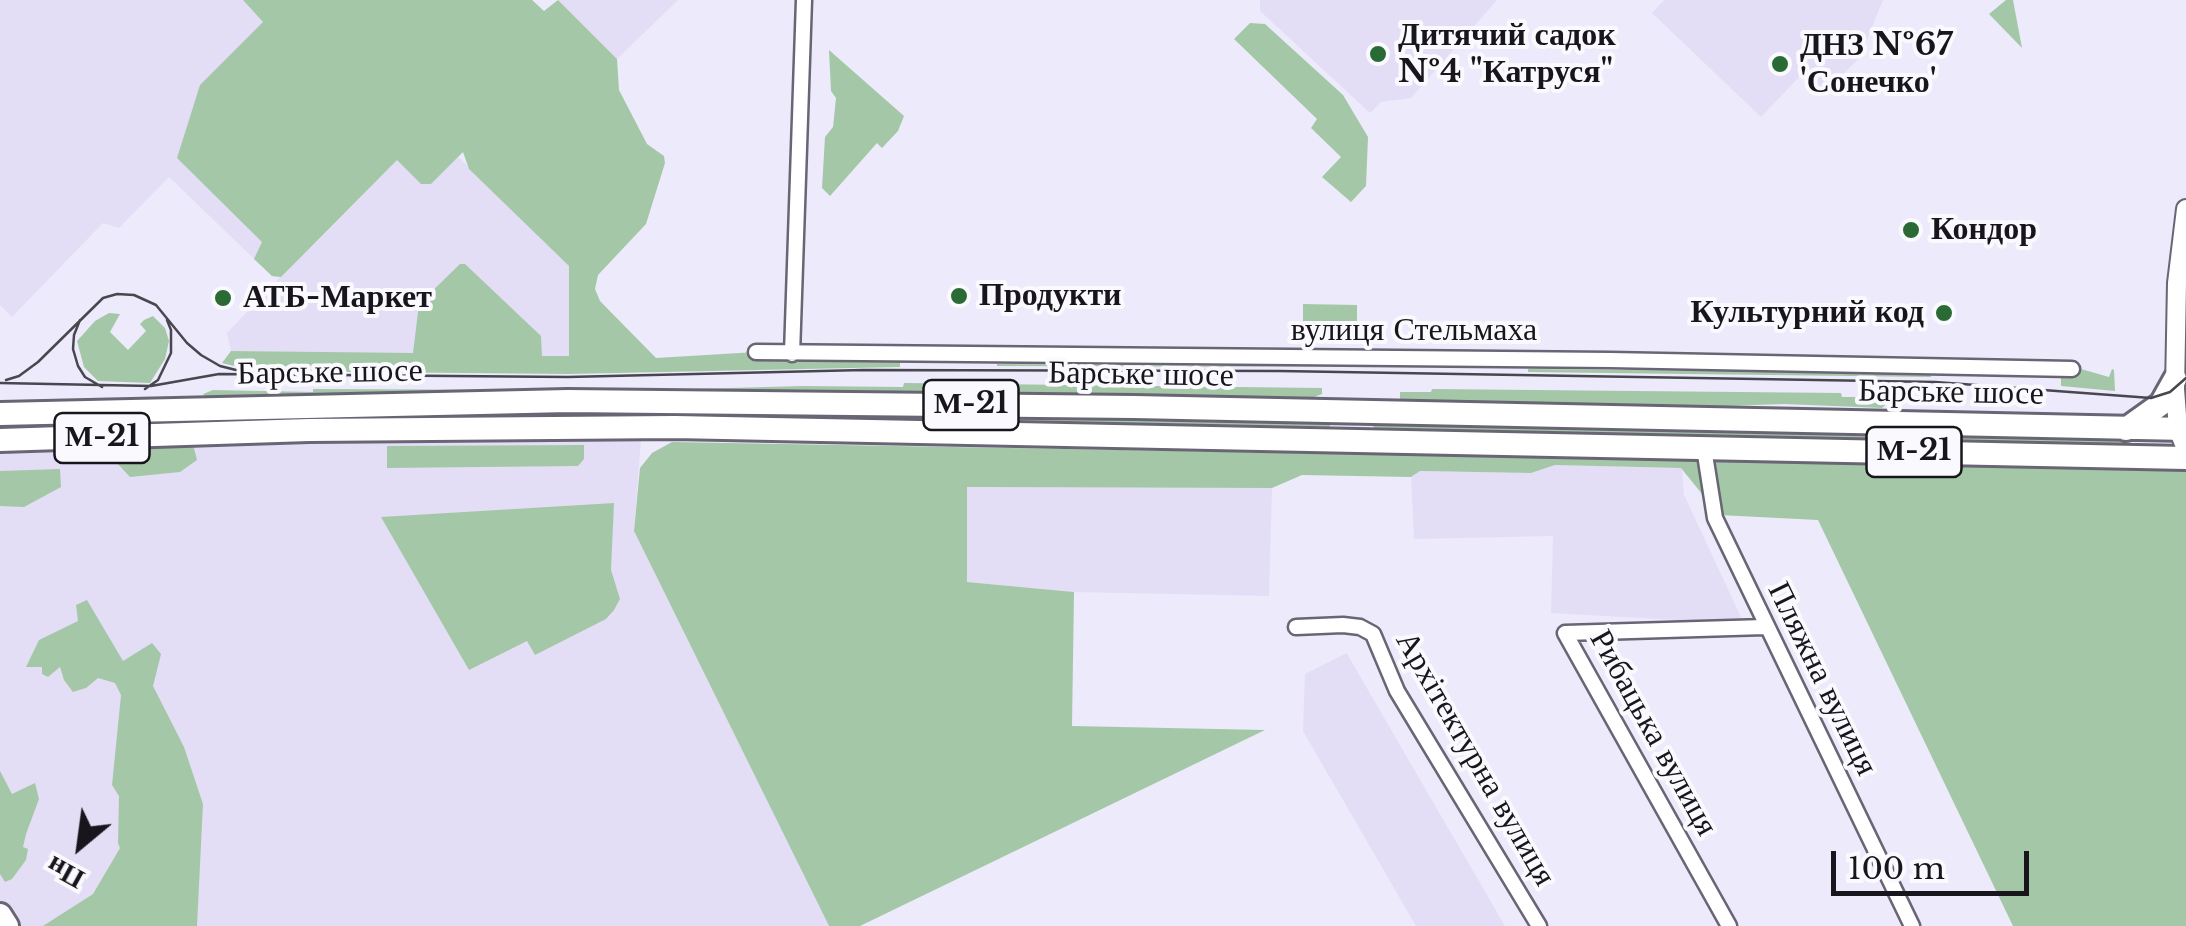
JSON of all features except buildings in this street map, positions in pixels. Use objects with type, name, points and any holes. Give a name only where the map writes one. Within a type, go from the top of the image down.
[{"type":"highway","points":[[2124,456],[2134,449],[2135,443],[2126,429],[2161,404],[2175,379]]},
{"type":"highway","name":"Барське шосе","points":[[0,414],[568,401],[1350,412],[2126,429],[2182,425]]},
{"type":"highway","points":[[1350,412],[1350,440]]},
{"type":"highway","name":"М-21","points":[[0,440],[309,430],[642,427],[2186,458]]},
{"type":"highway","points":[[0,914],[7,926]]},
{"type":"main road","points":[[2182,425],[2175,379],[2176,283],[2186,208]]},
{"type":"street","points":[[792,354],[804,0]]},
{"type":"street","name":"вулиця Стельмаха","points":[[756,352],[2072,369]]},
{"type":"street","name":"Пляжна вулиця","points":[[1704,448],[1714,518],[1912,926]]},
{"type":"street","name":"Архітектурна вулиця","points":[[1296,627],[1343,625],[1373,634],[1407,707],[1539,926]]},
{"type":"street","name":"Рибацька вулиця","points":[[1729,926],[1564,634],[1765,627]]},
{"type":"shaded area","points":[[0,0],[532,0],[429,128],[569,266],[569,357],[231,351],[227,333],[280,277],[272,276],[169,177],[119,228],[103,223],[12,317],[0,305]]},
{"type":"shaded area","points":[[558,0],[678,0],[617,59]]},
{"type":"shaded area","name":"Дитячий садок №4 \"Катруся\"","points":[[1260,0],[1497,0],[1411,98],[1381,102],[1370,113],[1260,11]]},
{"type":"shaded area","name":"ДНЗ №67 'Сонечко'","points":[[1664,0],[1883,0],[1860,57],[1826,92],[1804,72],[1761,117],[1652,13]]},
{"type":"shaded area","points":[[642,427],[634,531],[829,926],[7,926],[0,915],[0,441]]},
{"type":"shaded area","points":[[1555,465],[1682,468],[1684,495],[1741,617],[1734,623],[1551,613],[1553,536],[1414,539],[1411,477],[1419,471],[1531,473]]},
{"type":"shaded area","points":[[967,487],[1272,488],[1269,596],[1074,592],[967,582]]},
{"type":"shaded area","points":[[1347,653],[1505,926],[1416,926],[1303,731],[1305,674]]},
{"type":"green space","points":[[243,0],[532,0],[544,11],[558,0],[617,59],[619,90],[647,144],[664,156],[665,163],[646,224],[598,275],[595,289],[600,301],[656,358],[756,352],[900,355],[900,367],[568,374],[255,371],[222,363],[231,351],[413,353],[419,304],[460,264],[465,264],[541,336],[542,356],[569,356],[569,266],[469,169],[463,152],[431,184],[421,184],[397,160],[281,277],[272,276],[254,259],[262,242],[177,158],[200,85],[263,22]]},
{"type":"green space","points":[[2006,0],[2013,0],[2022,48],[1989,14]]},
{"type":"green space","points":[[1250,23],[1265,24],[1343,95],[1368,137],[1366,186],[1351,202],[1322,177],[1341,157],[1311,128],[1317,119],[1234,39]]},
{"type":"green space","points":[[829,50],[904,116],[898,131],[882,148],[877,143],[830,196],[822,188],[825,137],[833,127],[836,98],[831,91]]},
{"type":"green space","points":[[1303,304],[1357,305],[1357,339],[1303,338]]},
{"type":"green space","points":[[109,313],[120,314],[110,332],[128,350],[146,331],[140,324],[144,320],[153,316],[165,328],[169,341],[165,359],[150,383],[98,381],[84,367],[77,341],[95,321]]},
{"type":"green space","points":[[997,364],[1330,367],[997,366]]},
{"type":"green space","points":[[2081,369],[2109,377],[2114,370],[2115,391],[2061,386],[2061,375],[2072,375]]},
{"type":"green space","points":[[1528,372],[1931,373],[1931,377]]},
{"type":"green space","points":[[904,383],[1322,388],[1322,394],[1302,402],[580,392],[903,387]]},
{"type":"green space","points":[[1432,389],[1841,393],[1842,397],[1894,397],[1882,408],[1784,404],[1640,409],[1436,406],[1400,399],[1400,392]]},
{"type":"green space","points":[[213,390],[562,390],[207,398],[203,394]]},
{"type":"green space","points":[[572,408],[1326,419],[1331,423],[1328,430],[0,431],[0,422]]},
{"type":"green space","points":[[1376,421],[2122,437],[2127,445],[2122,449],[1376,431],[1372,424]]},
{"type":"green space","points":[[672,442],[2186,469],[2186,926],[2013,926],[1818,520],[1719,515],[1681,468],[1555,465],[1531,473],[1302,475],[1272,488],[967,487],[967,582],[1074,592],[1072,726],[1265,730],[860,926],[829,926],[634,531],[640,468],[652,453]]},
{"type":"green space","points":[[189,445],[197,460],[180,472],[130,477],[116,462],[116,454],[126,446]]},
{"type":"green space","points":[[584,445],[584,459],[578,466],[387,468],[387,446]]},
{"type":"green space","points":[[60,469],[61,487],[24,507],[0,506],[0,471]]},
{"type":"green space","points":[[614,503],[611,570],[620,599],[614,610],[606,619],[535,655],[527,641],[469,670],[381,517]]},
{"type":"green space","points":[[87,600],[123,661],[152,643],[161,654],[153,686],[184,747],[203,804],[197,926],[43,926],[93,894],[120,848],[119,796],[112,785],[121,695],[115,683],[98,678],[73,692],[60,667],[48,677],[42,674],[42,667],[26,667],[39,640],[78,621],[76,605]]},
{"type":"green space","points":[[0,771],[12,794],[35,783],[39,799],[23,847],[28,849],[26,860],[5,882],[0,874]]},
{"type":"tram line","points":[[6,380],[38,362],[103,298],[117,294],[134,295],[156,305],[201,355],[236,370]]},
{"type":"tram line","points":[[80,320],[73,349],[78,366],[85,377],[102,387]]},
{"type":"tram line","points":[[145,389],[158,380],[171,353],[167,320]]},
{"type":"tram line","points":[[0,383],[151,386],[219,374],[568,377],[863,370],[1280,371],[1935,382],[2151,398],[2170,392],[2186,378]]},
{"type":"place","name":"Дитячий садок №4 \"Катруся\"","points":[[1378,54]]},
{"type":"place","name":"ДНЗ №67 'Сонечко'","points":[[1780,64]]},
{"type":"place","name":"Кондор","points":[[1911,230]]},
{"type":"place","name":"Продукти","points":[[959,296]]},
{"type":"place","name":"АТБ-Маркет","points":[[223,298]]},
{"type":"place","name":"Культурний код","points":[[1944,313]]}]
